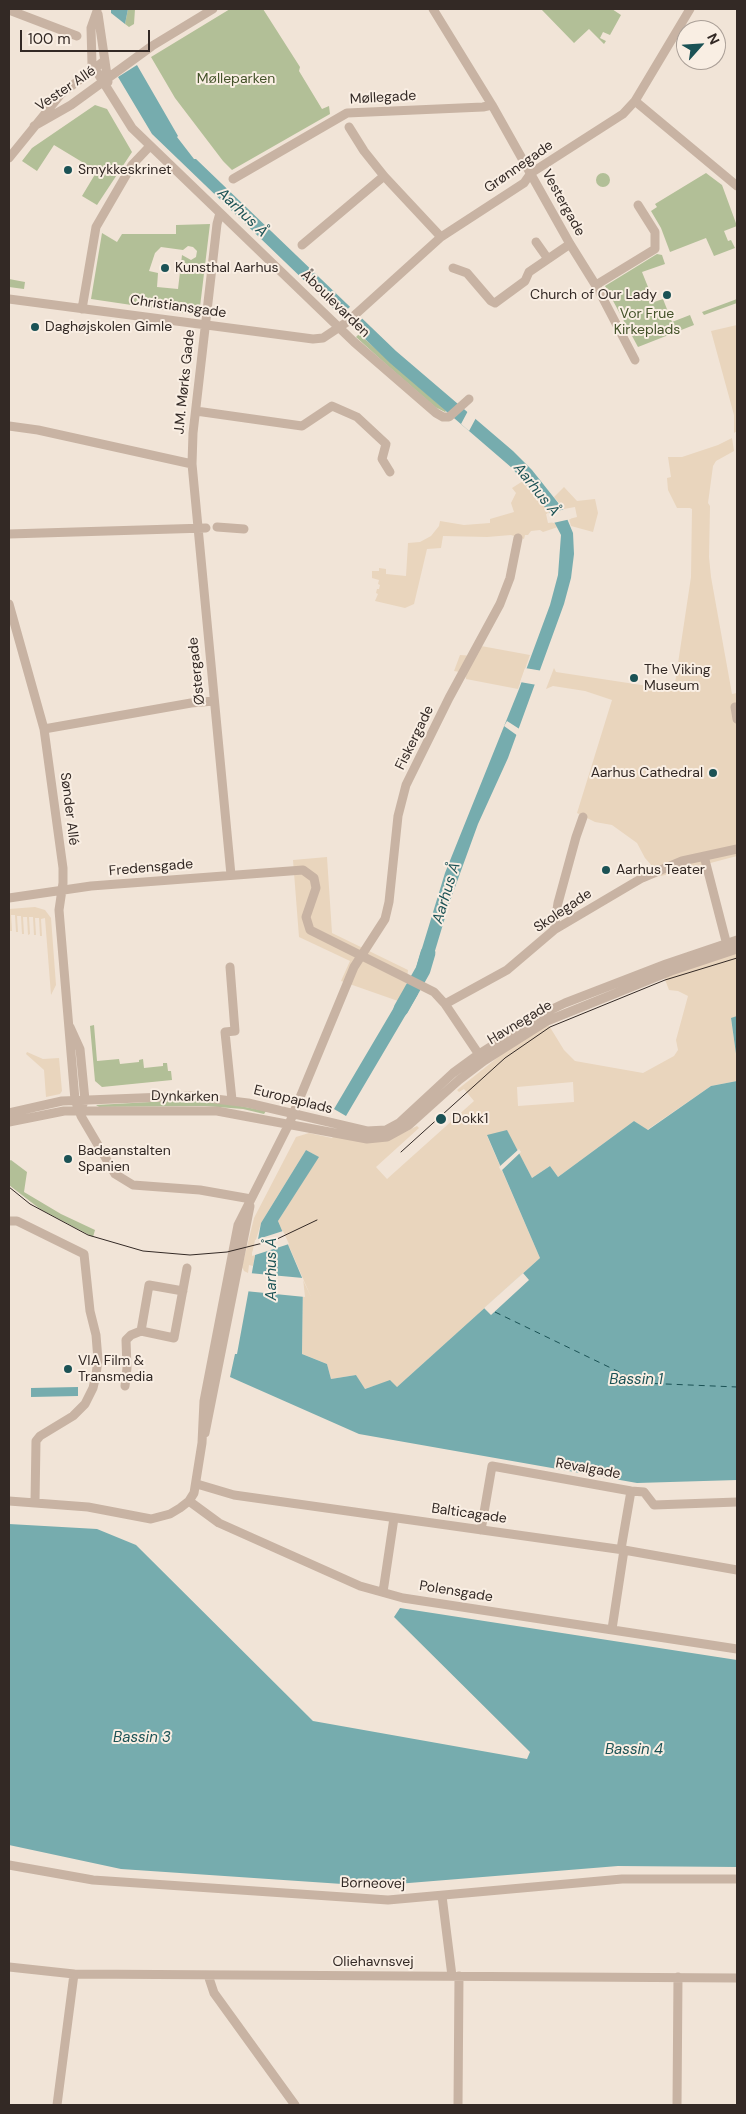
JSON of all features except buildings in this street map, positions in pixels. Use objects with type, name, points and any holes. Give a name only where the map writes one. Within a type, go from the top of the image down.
[{"type":"street","name":"Vester Allé","points":[[34,126],[71,105],[104,79],[152,46],[213,9]]},
{"type":"street","name":"Vestergade","points":[[433,9],[492,105],[570,244],[596,285],[636,360]]},
{"type":"street","name":"Grønnegade","points":[[343,326],[441,237],[524,182],[531,173],[623,114],[635,101],[690,9]]},
{"type":"street","points":[[9,10],[77,36]]},
{"type":"street","name":"Åboulevarden","points":[[98,10],[104,61],[104,79],[129,124],[220,213],[436,413],[443,417],[451,416],[466,402]]},
{"type":"street","points":[[98,10],[91,28],[90,57],[94,69],[104,79]]},
{"type":"street","name":"Vester Allé","points":[[9,158],[61,94],[104,61]]},
{"type":"street","points":[[635,101],[737,186]]},
{"type":"street","name":"Møllegade","points":[[233,180],[347,113],[483,107],[492,105]]},
{"type":"street","points":[[349,127],[364,151],[384,176],[441,237]]},
{"type":"street","points":[[82,309],[96,227],[132,165],[150,146]]},
{"type":"street","points":[[302,245],[384,176]]},
{"type":"street","points":[[596,285],[655,249],[654,232],[638,205]]},
{"type":"street","name":"J.M. Mørks Gade","points":[[192,464],[193,433],[216,224],[220,213]]},
{"type":"street","points":[[536,242],[548,259]]},
{"type":"street","points":[[453,268],[467,273],[491,301],[495,303],[525,281],[529,272],[570,244]]},
{"type":"street","name":"Christiansgade","points":[[9,299],[313,340],[323,338],[343,326]]},
{"type":"street","points":[[196,411],[302,426],[332,406],[357,417],[386,444],[382,460],[390,472]]},
{"type":"street","points":[[9,426],[38,430],[192,464]]},
{"type":"street","name":"Østergade","points":[[192,464],[202,528],[214,701],[231,875]]},
{"type":"street","points":[[9,534],[202,528]]},
{"type":"street","points":[[217,528],[244,529]]},
{"type":"street","name":"Fiskergade","points":[[289,1124],[360,956],[385,918],[398,816],[406,786],[500,604],[510,578],[518,538]]},
{"type":"street","name":"Sønder Allé","points":[[9,604],[44,729],[63,868],[59,910],[74,1100],[84,1122],[115,1174],[124,1180],[134,1185],[200,1190],[251,1199]]},
{"type":"street","points":[[44,729],[191,703],[214,701]]},
{"type":"street","points":[[736,707],[737,719]]},
{"type":"street","points":[[554,930],[558,903],[583,817]]},
{"type":"street","name":"Skolegade","points":[[445,1004],[507,970],[554,930],[642,878],[674,864],[737,849]]},
{"type":"street","points":[[704,856],[731,948]]},
{"type":"street","name":"Fredensgade","points":[[9,898],[91,886],[296,869],[303,870],[310,874],[316,884],[316,894],[306,916],[310,930],[360,956]]},
{"type":"street","name":"Havnegade","points":[[344,1130],[377,1131],[394,1126],[453,1073],[482,1057],[568,1011],[731,948],[737,940]]},
{"type":"street","points":[[360,956],[426,987],[445,1004],[482,1057]]},
{"type":"street","points":[[230,967],[235,1031],[225,1032],[232,1100]]},
{"type":"street","name":"Sønder Allé","points":[[68,1022],[80,1050],[86,1100]]},
{"type":"street","name":"Dynkarken","points":[[9,1113],[74,1100],[187,1096],[232,1100]]},
{"type":"street","points":[[80,1110],[86,1100]]},
{"type":"street","name":"Europaplads","points":[[232,1100],[293,1114],[344,1130]]},
{"type":"street","name":"Dynkarken","points":[[9,1122],[64,1111],[80,1110],[227,1111],[289,1124]]},
{"type":"street","name":"Europaplads","points":[[189,1501],[197,1484],[202,1443],[209,1419],[238,1225],[289,1124],[344,1130]]},
{"type":"street","points":[[9,1221],[17,1221],[84,1254],[90,1312],[96,1335],[98,1360],[93,1388],[85,1404],[74,1416],[40,1436],[36,1441],[35,1502]]},
{"type":"street","points":[[124,1386],[127,1368],[126,1340],[134,1333],[141,1331],[174,1338],[187,1268]]},
{"type":"street","points":[[141,1331],[149,1286],[182,1291]]},
{"type":"street","name":"Revalgade","points":[[482,1530],[492,1466],[644,1492],[654,1505],[737,1502]]},
{"type":"street","name":"Balticagade","points":[[197,1484],[234,1495],[622,1550],[737,1570]]},
{"type":"street","points":[[612,1629],[631,1491]]},
{"type":"street","points":[[9,1501],[88,1507],[143,1518],[159,1518],[170,1514],[189,1501]]},
{"type":"street","name":"Polensgade","points":[[189,1501],[219,1523],[360,1586],[403,1598],[737,1648]]},
{"type":"street","points":[[383,1592],[394,1518]]},
{"type":"street","name":"Borneovej","points":[[9,1865],[103,1881],[388,1900],[622,1879],[737,1879]]},
{"type":"street","points":[[442,1896],[456,1976],[458,2105]]},
{"type":"street","name":"Oliehavnsvej","points":[[9,1967],[74,1974],[737,1978]]},
{"type":"street","points":[[57,2105],[74,1974]]},
{"type":"street","points":[[208,1975],[214,1993],[295,2105]]},
{"type":"street","points":[[678,1977],[678,2105]]},
{"type":"green space","points":[[128,9],[135,9],[134,24],[129,27],[125,24]]},
{"type":"green space","name":"Mølleparken","points":[[230,9],[263,9],[300,67],[299,71],[322,109],[329,106],[330,114],[232,170],[175,98],[151,57]]},
{"type":"green space","points":[[541,9],[612,9],[621,15],[610,35],[603,32],[600,38],[606,41],[604,44],[589,29],[574,43]]},
{"type":"green space","points":[[95,105],[107,109],[132,152],[97,205],[82,196],[97,171],[54,145],[37,171],[22,161],[32,148]]},
{"type":"green space","points":[[603,173],[608,175],[610,180],[608,185],[603,187],[598,185],[596,180],[598,175]]},
{"type":"green space","points":[[706,173],[722,185],[737,226],[724,231],[728,241],[731,240],[735,248],[714,256],[706,238],[670,252],[661,228],[651,211],[657,207],[655,204]]},
{"type":"green space","points":[[210,224],[199,315],[91,299],[102,233],[117,242],[122,234],[176,234],[176,225]],"holes":[[[188,246],[193,247],[197,251],[196,257],[191,260],[182,255],[178,289],[157,287],[158,273],[149,271],[155,253],[161,247],[183,250]]]},
{"type":"green space","name":"Vor Frue Kirkeplads","points":[[657,254],[662,255],[665,264],[642,272],[654,302],[663,299],[672,322],[690,315],[694,325],[638,347],[605,286]]},
{"type":"green space","points":[[9,279],[25,282],[24,289],[9,287]]},
{"type":"green space","points":[[737,299],[737,303],[704,315],[702,312]]},
{"type":"green space","points":[[359,334],[446,411],[435,407],[388,366],[356,337]]},
{"type":"green space","points":[[94,1025],[97,1061],[119,1059],[120,1064],[139,1062],[139,1060],[143,1059],[144,1068],[163,1066],[163,1063],[167,1063],[168,1071],[171,1071],[172,1080],[102,1087],[95,1081],[90,1026]]},
{"type":"green space","points":[[187,1100],[225,1103],[266,1111],[264,1114],[243,1109],[205,1106],[99,1107],[96,1105]]},
{"type":"green space","points":[[11,1160],[27,1172],[24,1192],[61,1214],[95,1230],[93,1237],[40,1209],[9,1185],[9,1161]]},
{"type":"shaded area","points":[[737,325],[737,431],[734,433],[734,415],[711,331]]},
{"type":"shaded area","points":[[732,438],[734,451],[716,461],[713,466],[708,503],[710,506],[709,557],[711,577],[732,694],[737,693],[737,856],[661,876],[645,858],[637,843],[612,825],[595,822],[577,813],[612,700],[585,691],[553,686],[546,689],[554,668],[556,672],[674,690],[691,577],[692,509],[677,508],[668,490],[667,478],[671,477],[668,457],[682,457],[718,445]]},
{"type":"shaded area","points":[[523,481],[550,513],[546,514],[548,523],[556,522],[558,527],[543,532],[540,530],[531,531],[528,535],[525,535],[524,539],[511,535],[487,537],[443,536],[441,548],[427,549],[414,604],[405,608],[375,601],[378,594],[376,593],[377,589],[379,589],[380,585],[378,584],[379,580],[372,578],[372,571],[379,571],[379,568],[386,569],[386,574],[406,576],[408,543],[420,542],[431,536],[439,526],[440,521],[464,525],[490,523],[490,519],[514,512],[511,503],[516,493],[512,488]]},
{"type":"shaded area","points":[[564,487],[577,501],[595,499],[598,513],[593,532],[571,526],[569,519],[577,517],[575,507],[564,509],[554,497]]},
{"type":"shaded area","points":[[481,646],[530,655],[518,689],[466,679],[465,673],[454,671],[460,655],[474,656]]},
{"type":"shaded area","points":[[327,857],[332,933],[408,970],[406,987],[398,1001],[341,981],[350,961],[299,937],[293,860]]},
{"type":"shaded area","points":[[35,907],[45,910],[51,918],[56,985],[51,995],[45,918],[41,919],[42,936],[40,936],[39,918],[35,918],[36,935],[34,935],[33,917],[29,917],[30,934],[28,935],[27,917],[23,917],[24,934],[22,934],[21,916],[17,916],[18,932],[16,932],[15,915],[11,915],[12,931],[10,931],[9,909]]},
{"type":"shaded area","points":[[737,952],[737,1016],[731,1019],[737,1061],[737,1081],[711,1086],[647,1130],[634,1121],[558,1177],[550,1166],[532,1178],[507,1131],[487,1136],[540,1258],[396,1388],[390,1381],[364,1389],[356,1375],[331,1379],[327,1364],[302,1354],[303,1280],[311,1297],[278,1221],[318,1157],[306,1150],[261,1223],[252,1253],[252,1255],[255,1255],[253,1266],[249,1265],[248,1273],[242,1267],[254,1218],[296,1137],[309,1133],[332,1138],[334,1136],[391,1139],[417,1126],[419,1128],[376,1167],[387,1179],[474,1101],[464,1089],[459,1092],[457,1090],[502,1054],[548,1024],[564,1050],[575,1061],[643,1073],[674,1056],[678,1050],[676,1040],[688,996],[678,991],[669,990],[664,977]],"holes":[[[573,1082],[574,1102],[518,1106],[517,1087]]]},
{"type":"shaded area","points":[[27,1052],[43,1059],[59,1058],[62,1091],[60,1094],[46,1097],[44,1070],[26,1054]]},
{"type":"water","points":[[111,9],[128,9],[125,24],[111,13]]},
{"type":"water","points":[[137,65],[177,137],[194,159],[396,351],[513,451],[532,470],[563,509],[573,533],[574,554],[571,578],[564,604],[508,758],[478,824],[450,901],[428,974],[416,968],[445,873],[519,689],[550,605],[558,575],[561,535],[549,512],[512,468],[390,363],[152,134],[118,77]]},
{"type":"water","points":[[406,987],[418,994],[346,1116],[334,1109]]},
{"type":"water","points":[[737,1016],[737,1061],[731,1018]]},
{"type":"water","name":"Bassin 1","points":[[737,1081],[737,1480],[637,1483],[359,1434],[230,1377],[235,1354],[237,1354],[261,1223],[306,1150],[319,1157],[278,1221],[303,1280],[302,1354],[327,1364],[331,1379],[356,1375],[365,1389],[390,1380],[397,1387],[540,1258],[487,1135],[507,1130],[532,1178],[550,1166],[558,1177],[634,1121],[648,1130],[711,1086]]},
{"type":"water","points":[[78,1387],[78,1396],[31,1397],[31,1388]]},
{"type":"water","name":"Bassin 3","points":[[9,1524],[97,1529],[136,1545],[313,1721],[527,1759],[530,1752],[394,1617],[400,1608],[737,1660],[737,1867],[618,1866],[372,1886],[121,1869],[9,1845]]},
{"type":"pier","points":[[352,305],[364,317],[351,329],[339,317]]},
{"type":"pier","points":[[469,409],[477,416],[469,431],[461,424]]},
{"type":"pier","points":[[566,509],[571,519],[553,523],[547,513]]},
{"type":"pier","points":[[525,668],[543,671],[537,685],[520,682]]},
{"type":"pier","points":[[507,721],[521,730],[518,736],[504,726]]},
{"type":"pier","points":[[519,1149],[521,1152],[501,1171],[499,1167]]},
{"type":"pier","points":[[283,1231],[289,1244],[252,1256],[255,1240]]},
{"type":"pier","points":[[249,1273],[303,1278],[305,1297],[245,1291]]},
{"type":"pier","points":[[523,1273],[529,1280],[491,1315],[484,1308]]},
{"type":"waterway","name":"Aarhus Å","points":[[401,1009],[423,970],[428,953]]},
{"type":"ferry route","points":[[495,1312],[642,1383],[737,1387]]},
{"type":"tram line","points":[[401,1152],[505,1058],[550,1027],[665,980],[737,958]]},
{"type":"tram line","points":[[9,1187],[30,1204],[88,1235],[143,1251],[190,1255],[227,1252],[275,1240],[317,1220]]},
{"type":"place","name":"Smykkeskrinet","points":[[68,170]]},
{"type":"place","name":"Kunsthal Aarhus","points":[[165,268]]},
{"type":"place","name":"Church of Our Lady","points":[[667,295]]},
{"type":"place","name":"Daghøjskolen Gimle","points":[[35,327]]},
{"type":"place","name":"The Viking Museum","points":[[634,678]]},
{"type":"place","name":"Aarhus Cathedral","points":[[713,773]]},
{"type":"place","name":"Aarhus Teater","points":[[606,870]]},
{"type":"place","name":"Dokk1","points":[[441,1119]]},
{"type":"place","name":"Badeanstalten Spanien","points":[[68,1159]]},
{"type":"place","name":"VIA Film & Transmedia","points":[[68,1369]]},
{"type":"water label","name":"Bassin 4","points":[[634,1750]]}]
